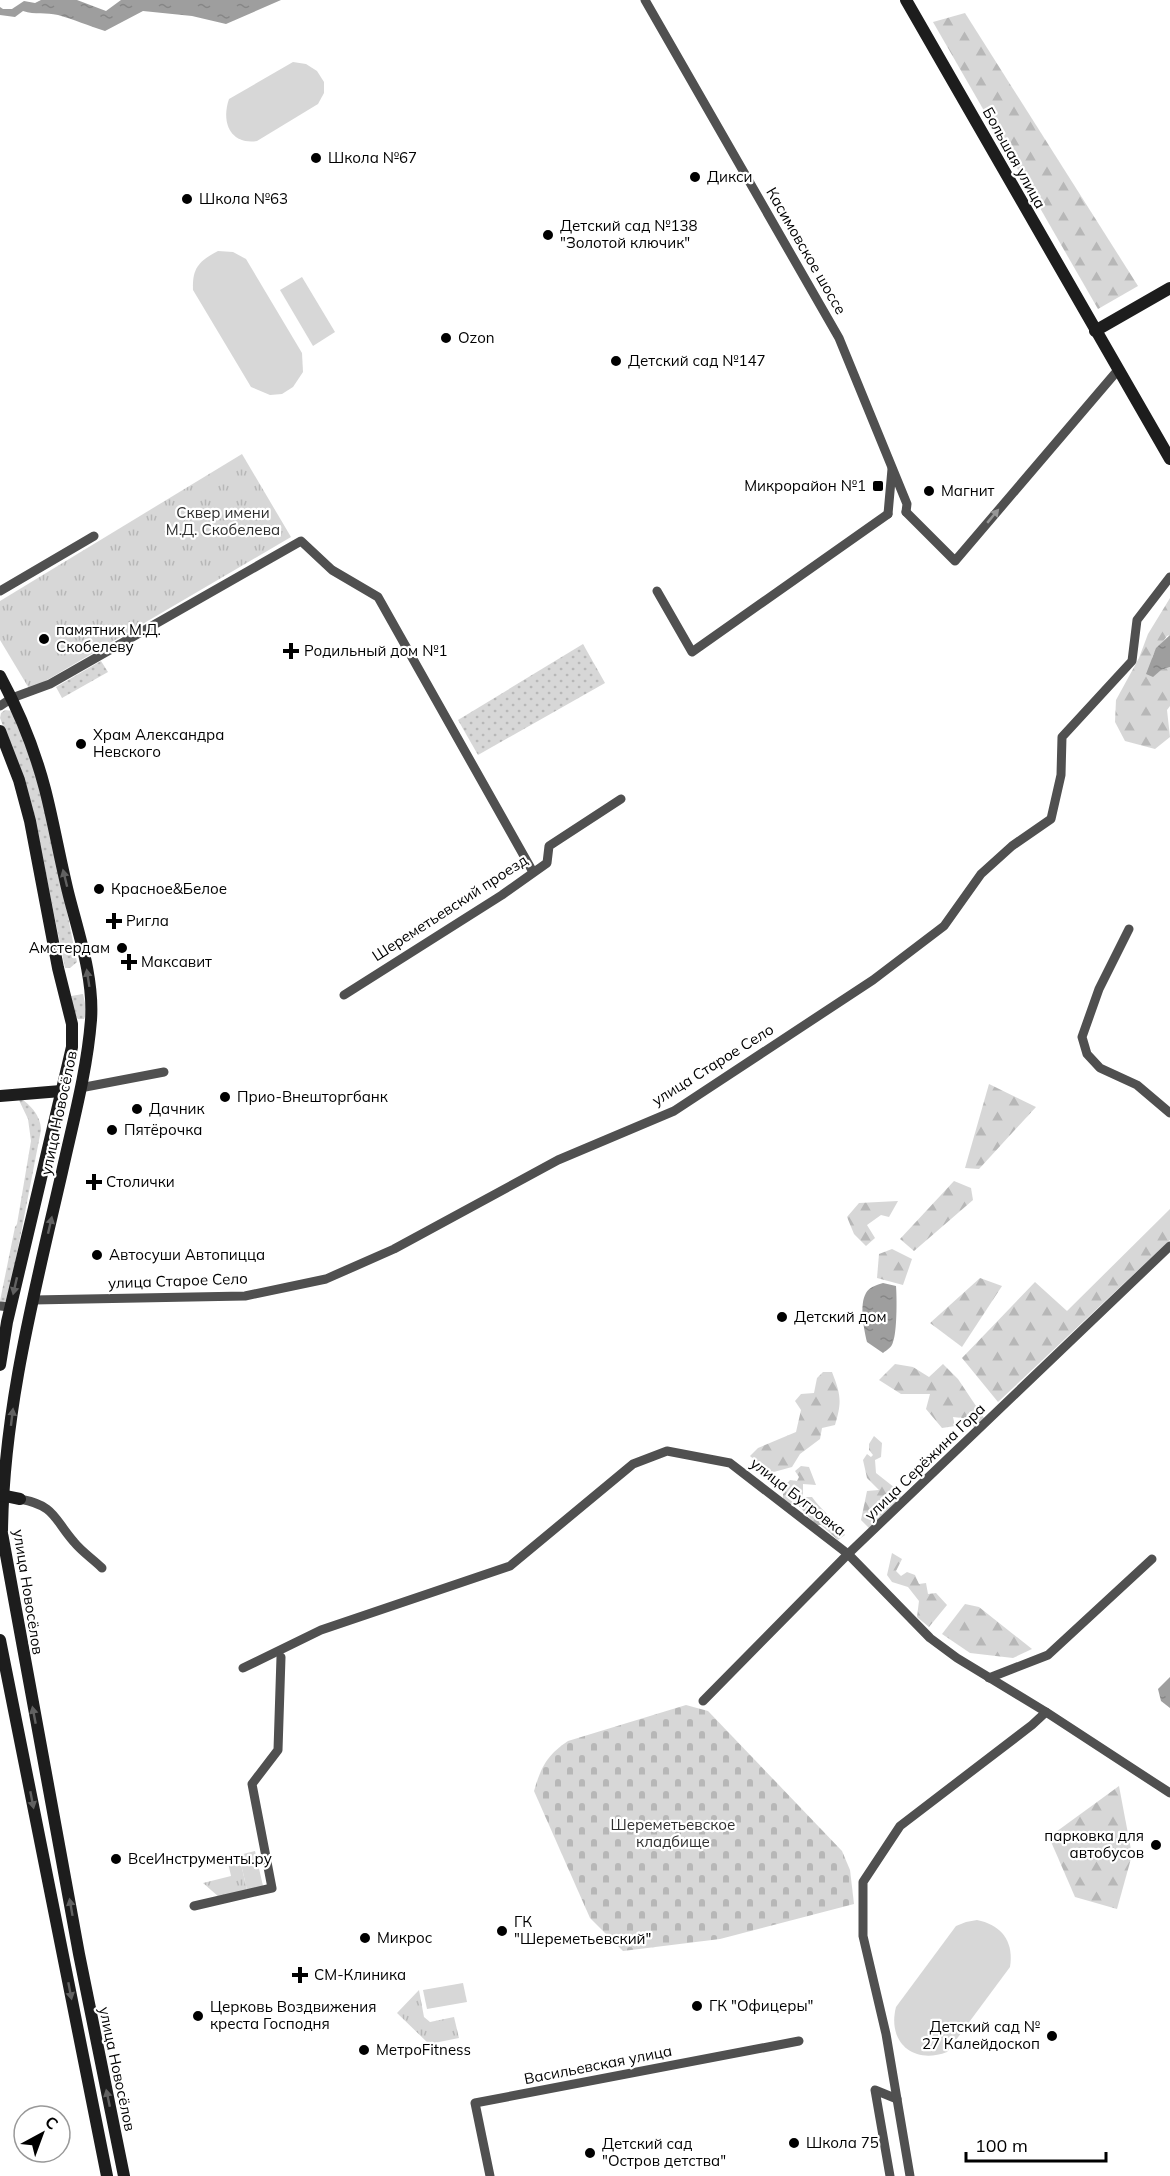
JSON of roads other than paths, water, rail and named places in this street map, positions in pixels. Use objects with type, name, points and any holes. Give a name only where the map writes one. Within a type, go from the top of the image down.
[{"type":"main road","name":"Большая улица","points":[[906,0],[1170,459]]},
{"type":"main road","points":[[1095,331],[1170,288]]},
{"type":"main road","name":"улица Новосёлов","points":[[0,676],[12,698],[45,788],[87,971],[92,1005],[80,1088],[16,1383],[1,1495],[2,1533],[97,2046],[124,2176]]},
{"type":"main road","name":"улица Новосёлов","points":[[0,731],[19,780],[30,821],[58,968],[72,1024],[72,1047],[5,1306],[0,1365]]},
{"type":"main road","points":[[0,1096],[61,1090]]},
{"type":"main road","points":[[1,1495],[20,1499]]},
{"type":"main road","name":"улица Новосёлов","points":[[0,1640],[107,2176]]},
{"type":"street","name":"Касимовское шоссе","points":[[645,0],[839,338],[907,504],[906,512]]},
{"type":"street","points":[[888,514],[892,517],[906,512],[955,561],[1118,370]]},
{"type":"street","points":[[657,591],[692,652],[888,514],[892,467]]},
{"type":"street","points":[[0,591],[94,536]]},
{"type":"street","points":[[0,706],[12,698],[50,684],[302,542],[332,570],[378,597],[533,872]]},
{"type":"street","name":"улица Старое Село","points":[[33,1300],[245,1296],[326,1279],[394,1249],[558,1160],[674,1112],[873,980],[939,930],[981,874],[1012,846],[1051,819],[1061,775],[1062,737],[1132,661],[1137,620],[1170,577]]},
{"type":"street","name":"Шереметьевский проезд","points":[[344,995],[502,895],[547,862],[549,846],[621,800]]},
{"type":"street","points":[[1129,928],[1099,989],[1082,1037],[1087,1054],[1100,1068],[1137,1085],[1170,1113]]},
{"type":"street","points":[[80,1088],[164,1072]]},
{"type":"street","name":"улица Серёжина Гора","points":[[704,1701],[848,1554],[894,1513],[1170,1246]]},
{"type":"street","name":"улица Бугровка","points":[[243,1668],[321,1630],[510,1566],[633,1464],[667,1451],[730,1463],[848,1554],[930,1638],[957,1658],[1046,1712],[1170,1793]]},
{"type":"street","points":[[20,1499],[33,1502],[51,1511],[75,1544],[102,1568]]},
{"type":"street","points":[[989,1678],[1048,1655],[1152,1559]]},
{"type":"street","points":[[194,1906],[272,1888],[252,1784],[278,1750],[281,1657]]},
{"type":"street","points":[[910,2176],[886,2034],[863,1936],[863,1882],[900,1826],[1046,1712]]},
{"type":"street","name":"Васильевская улица","points":[[490,2176],[475,2103],[799,2041]]},
{"type":"street","points":[[890,2176],[875,2090],[897,2099]]},
{"type":"water","points":[[41,0],[77,0],[106,11],[121,0],[281,0],[226,24],[192,16],[143,11],[105,31],[54,14],[23,11],[15,17],[0,15],[0,7],[12,9],[24,1],[35,3]]},
{"type":"water","points":[[1170,635],[1170,667],[1161,670],[1153,677],[1146,674],[1156,648]]},
{"type":"water","points":[[883,1283],[896,1286],[897,1307],[893,1342],[883,1353],[867,1342],[862,1310],[867,1291]]},
{"type":"water","points":[[1170,1677],[1170,1708],[1161,1701],[1158,1689]]},
{"type":"place","name":"Школа №67","points":[[316,158]]},
{"type":"place","name":"Дикси","points":[[695,177]]},
{"type":"place","name":"Школа №63","points":[[187,199]]},
{"type":"place","name":"Детский сад №138 \"Золотой ключик\"","points":[[548,235]]},
{"type":"place","name":"Ozon","points":[[446,338]]},
{"type":"place","name":"Детский сад №147","points":[[616,361]]},
{"type":"place","name":"Микрорайон №1","points":[[878,486]]},
{"type":"place","name":"Магнит","points":[[929,491]]},
{"type":"place","name":"памятник М.Д. Скобелеву","points":[[44,639]]},
{"type":"place","name":"Родильный дом №1","points":[[291,651]]},
{"type":"place","name":"Храм Александра Невского","points":[[81,744]]},
{"type":"place","name":"Красное&Белое","points":[[99,889]]},
{"type":"place","name":"Ригла","points":[[114,921]]},
{"type":"place","name":"Амстердам","points":[[122,948]]},
{"type":"place","name":"Максавит","points":[[129,962]]},
{"type":"place","name":"Прио-Внешторгбанк","points":[[225,1097]]},
{"type":"place","name":"Дачник","points":[[137,1109]]},
{"type":"place","name":"Пятёрочка","points":[[112,1130]]},
{"type":"place","name":"Столички","points":[[94,1182]]},
{"type":"place","name":"Автосуши Автопицца","points":[[97,1255]]},
{"type":"place","name":"Детский дом","points":[[782,1317]]},
{"type":"place","name":"парковка для автобусов","points":[[1156,1845]]},
{"type":"place","name":"ВсеИнструменты.ру","points":[[116,1859]]},
{"type":"place","name":"ГК \"Шереметьевский\"","points":[[502,1931]]},
{"type":"place","name":"Микрос","points":[[365,1938]]},
{"type":"place","name":"СМ-Клиника","points":[[300,1975]]},
{"type":"place","name":"ГК \"Офицеры\"","points":[[697,2006]]},
{"type":"place","name":"Церковь Воздвижения креста Господня","points":[[198,2016]]},
{"type":"place","name":"Детский сад № 27 Калейдоскоп","points":[[1052,2036]]},
{"type":"place","name":"МетроFitness","points":[[364,2050]]},
{"type":"place","name":"Школа 75","points":[[794,2143]]},
{"type":"place","name":"Детский сад \"Остров детства\"","points":[[590,2153]]},
{"type":"park label","name":"Сквер имени М.Д. Скобелева","points":[[223,522]]},
{"type":"park label","name":"Шереметьевское кладбище","points":[[673,1834]]}]
